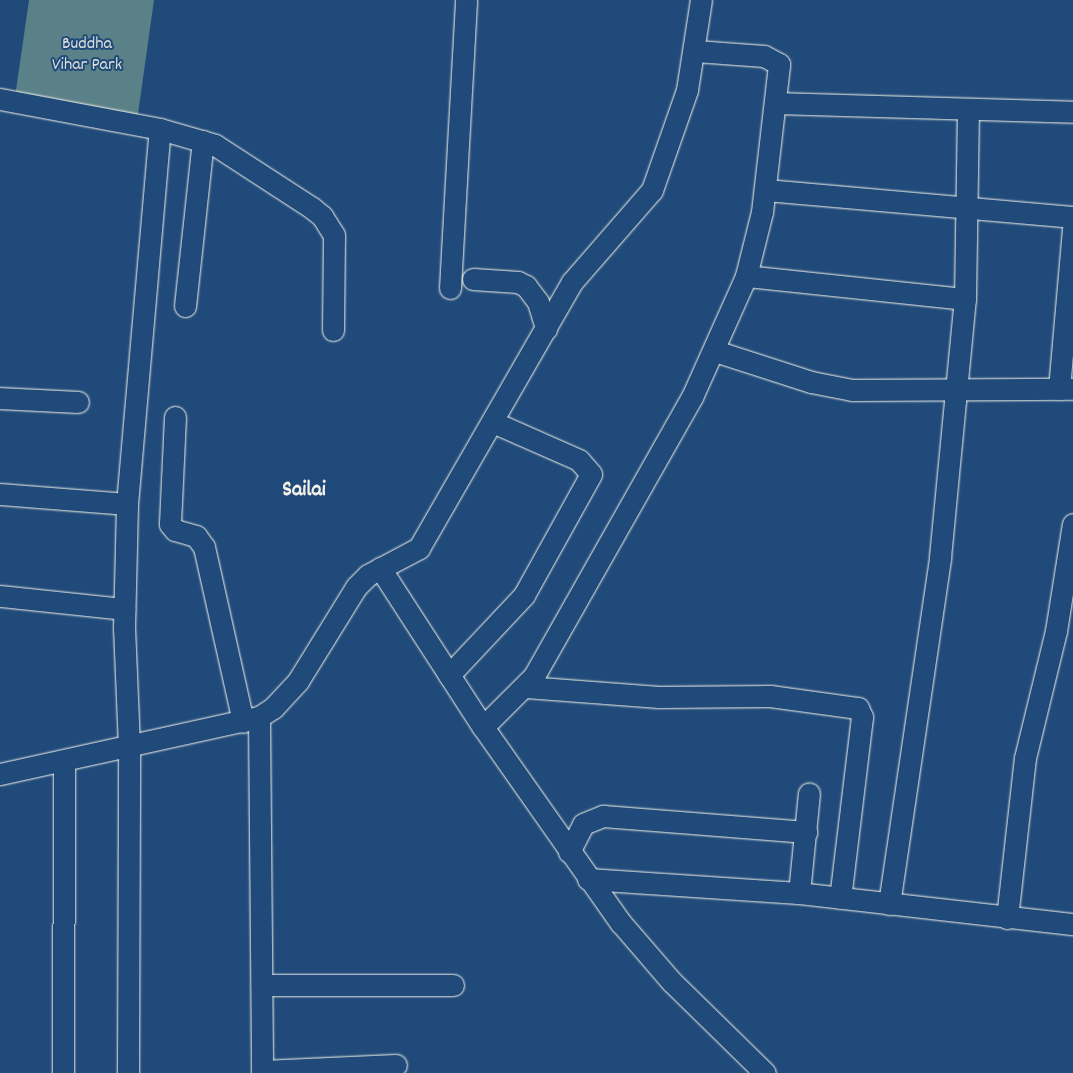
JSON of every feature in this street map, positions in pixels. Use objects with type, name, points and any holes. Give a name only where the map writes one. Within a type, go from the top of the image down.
[{"type":"street","points":[[450,288],[466,0]]},
{"type":"street","points":[[0,774],[64,762],[251,719],[273,708],[298,681],[356,587],[380,568],[419,548],[572,282],[652,190],[688,90],[701,0]]},
{"type":"street","points":[[482,727],[526,687],[650,474],[715,351],[746,276],[765,190],[779,64],[774,58],[695,51]]},
{"type":"street","points":[[0,99],[160,129],[203,141],[232,154],[326,221],[335,250],[334,330]]},
{"type":"street","points":[[776,103],[1073,112]]},
{"type":"street","points":[[889,904],[940,557],[965,299],[968,109]]},
{"type":"street","points":[[128,1073],[129,746],[124,608],[127,504],[160,129]]},
{"type":"street","points":[[185,306],[203,141]]},
{"type":"street","points":[[765,190],[967,210],[1073,217]]},
{"type":"street","points":[[715,351],[833,387],[880,392],[1066,389],[1073,229]]},
{"type":"street","points":[[746,276],[965,299]]},
{"type":"street","points":[[473,279],[518,282],[526,286],[538,302],[546,329]]},
{"type":"street","points":[[0,398],[78,402]]},
{"type":"street","points":[[175,417],[170,524],[175,530],[196,536],[204,546],[251,719],[263,985],[262,1072],[396,1065]]},
{"type":"street","points":[[449,674],[524,595],[591,474],[579,460],[493,422]]},
{"type":"street","points":[[0,494],[127,504]]},
{"type":"street","points":[[1007,918],[1025,758],[1056,631],[1073,524]]},
{"type":"street","points":[[380,568],[482,727],[588,879],[672,982],[758,1070]]},
{"type":"street","points":[[0,596],[124,608]]},
{"type":"street","points":[[526,687],[659,697],[770,696],[858,708],[862,717],[840,898]]},
{"type":"street","points":[[63,1073],[64,762]]},
{"type":"street","points":[[800,894],[809,792]]},
{"type":"street","points":[[569,852],[583,824],[603,816],[806,832]]},
{"type":"street","points":[[588,879],[800,894],[1073,924]]},
{"type":"street","points":[[263,985],[453,985]]},
{"type":"green space","name":"Buddha Vihar Park","points":[[29,0],[154,0],[137,121],[14,104]]},
{"type":"district","name":"Sailai","points":[[304,491]]}]
